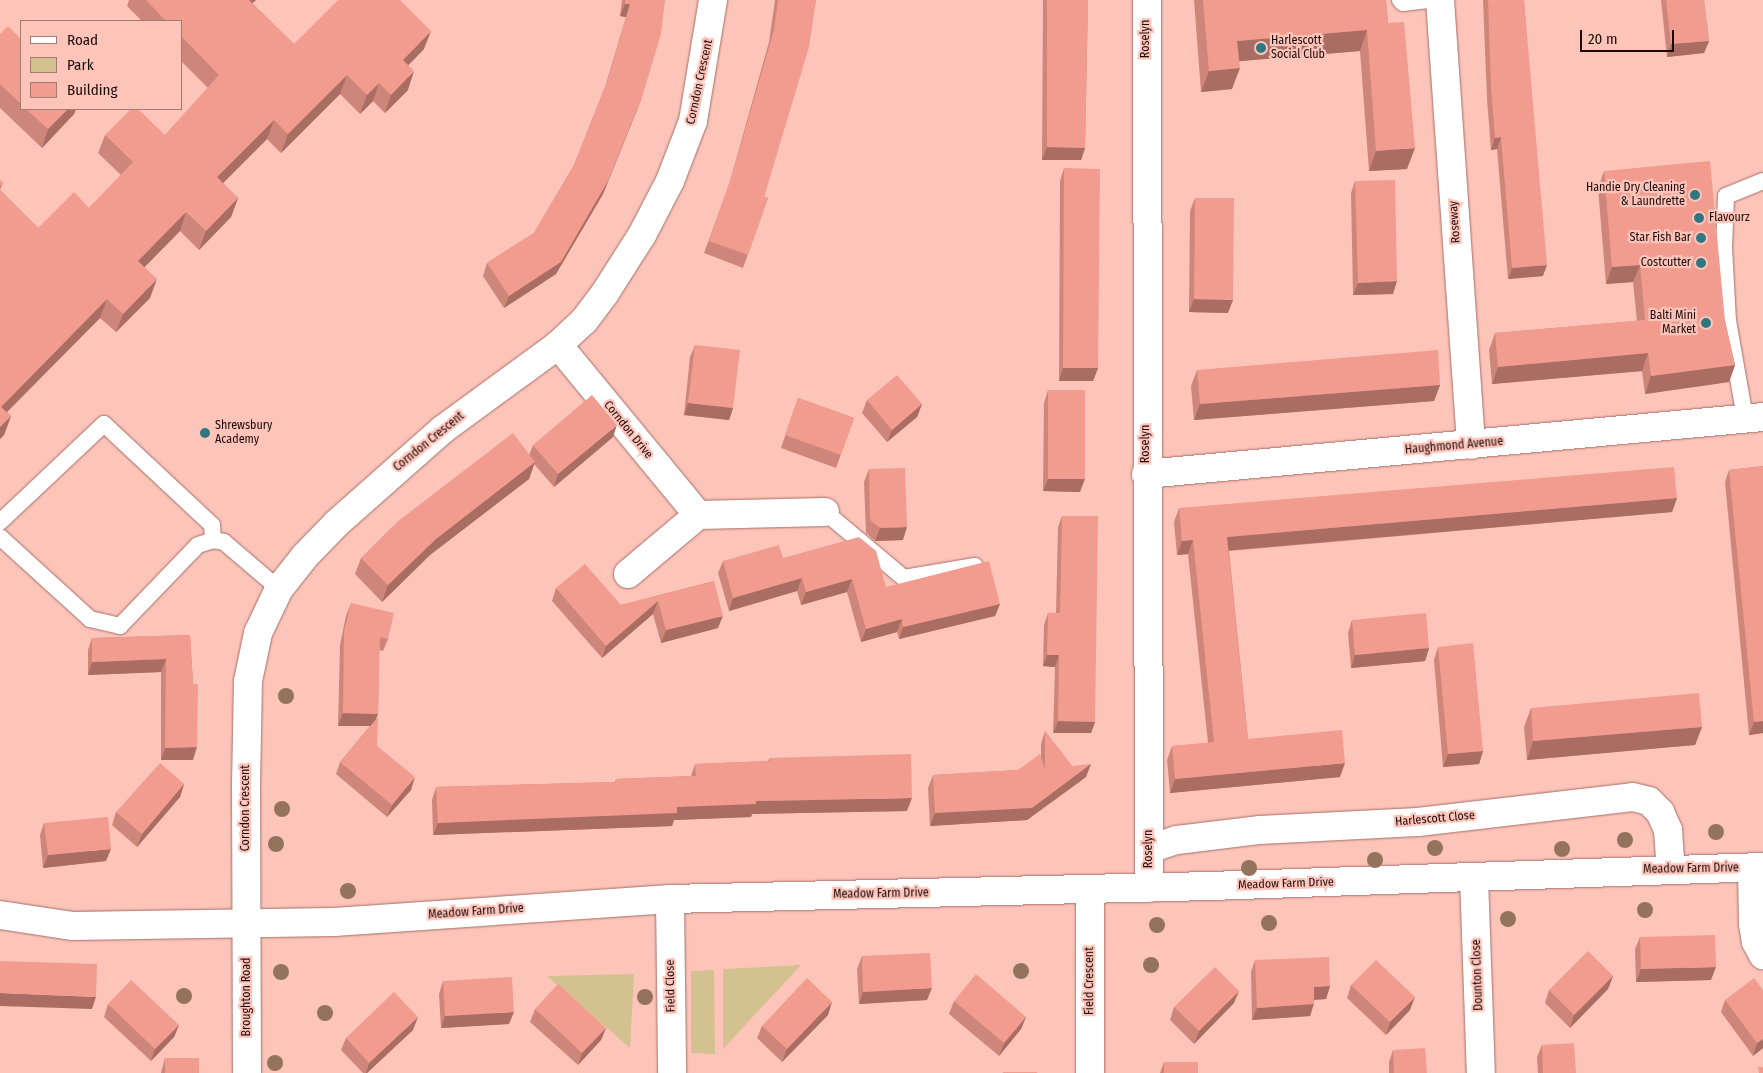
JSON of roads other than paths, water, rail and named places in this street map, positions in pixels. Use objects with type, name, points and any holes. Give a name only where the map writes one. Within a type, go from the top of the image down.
[{"type":"street","name":"Corndon Crescent","points":[[247,921],[248,681],[258,633],[279,589],[305,556],[384,478],[442,430],[558,344],[584,321],[605,294],[670,181],[693,121],[713,0]]},
{"type":"street","name":"Roselyn","points":[[1146,0],[1146,474],[1149,888]]},
{"type":"street","name":"Roseway","points":[[1440,0],[1471,445]]},
{"type":"street","name":"Corndon Drive","points":[[558,344],[698,515]]},
{"type":"street","name":"Haughmond Avenue","points":[[1146,474],[1754,417]]},
{"type":"street","points":[[628,574],[698,515],[825,512]]},
{"type":"street","name":"Harlescott Close","points":[[1149,849],[1177,840],[1260,830],[1418,822],[1633,797],[1648,801],[1660,812],[1668,830],[1671,868]]},
{"type":"street","points":[[1757,867],[1753,924],[1756,942],[1763,955]]},
{"type":"street","name":"Meadow Farm Drive","points":[[0,915],[73,926],[247,921],[334,922],[670,899],[1149,888],[1671,868],[1757,867]]},
{"type":"street","name":"Dounton Close","points":[[1474,877],[1481,1073]]},
{"type":"street","name":"Field Crescent","points":[[1090,889],[1090,1073]]},
{"type":"street","name":"Field Close","points":[[670,899],[672,1073]]},
{"type":"street","name":"Broughton Road","points":[[247,921],[247,1073]]},
{"type":"lane","points":[[1400,0],[1402,3],[1426,0]]},
{"type":"lane","points":[[1754,417],[1728,321],[1724,248],[1726,196],[1763,181]]},
{"type":"lane","points":[[0,522],[104,424],[212,525],[213,540]]},
{"type":"lane","points":[[825,512],[904,578],[975,566]]},
{"type":"lane","points":[[0,538],[90,619],[120,626],[198,546],[213,540],[224,542],[279,589]]},
{"type":"place","name":"Harlescott Social Club","points":[[1261,48]]},
{"type":"place","name":"Handie Dry Cleaning & Laundrette","points":[[1695,195]]},
{"type":"place","name":"Flavourz","points":[[1699,218]]},
{"type":"place","name":"Star Fish Bar","points":[[1701,238]]},
{"type":"place","name":"Costcutter","points":[[1701,263]]},
{"type":"place","name":"Balti Mini Market","points":[[1706,323]]},
{"type":"place","name":"Shrewsbury Academy","points":[[205,433]]}]
